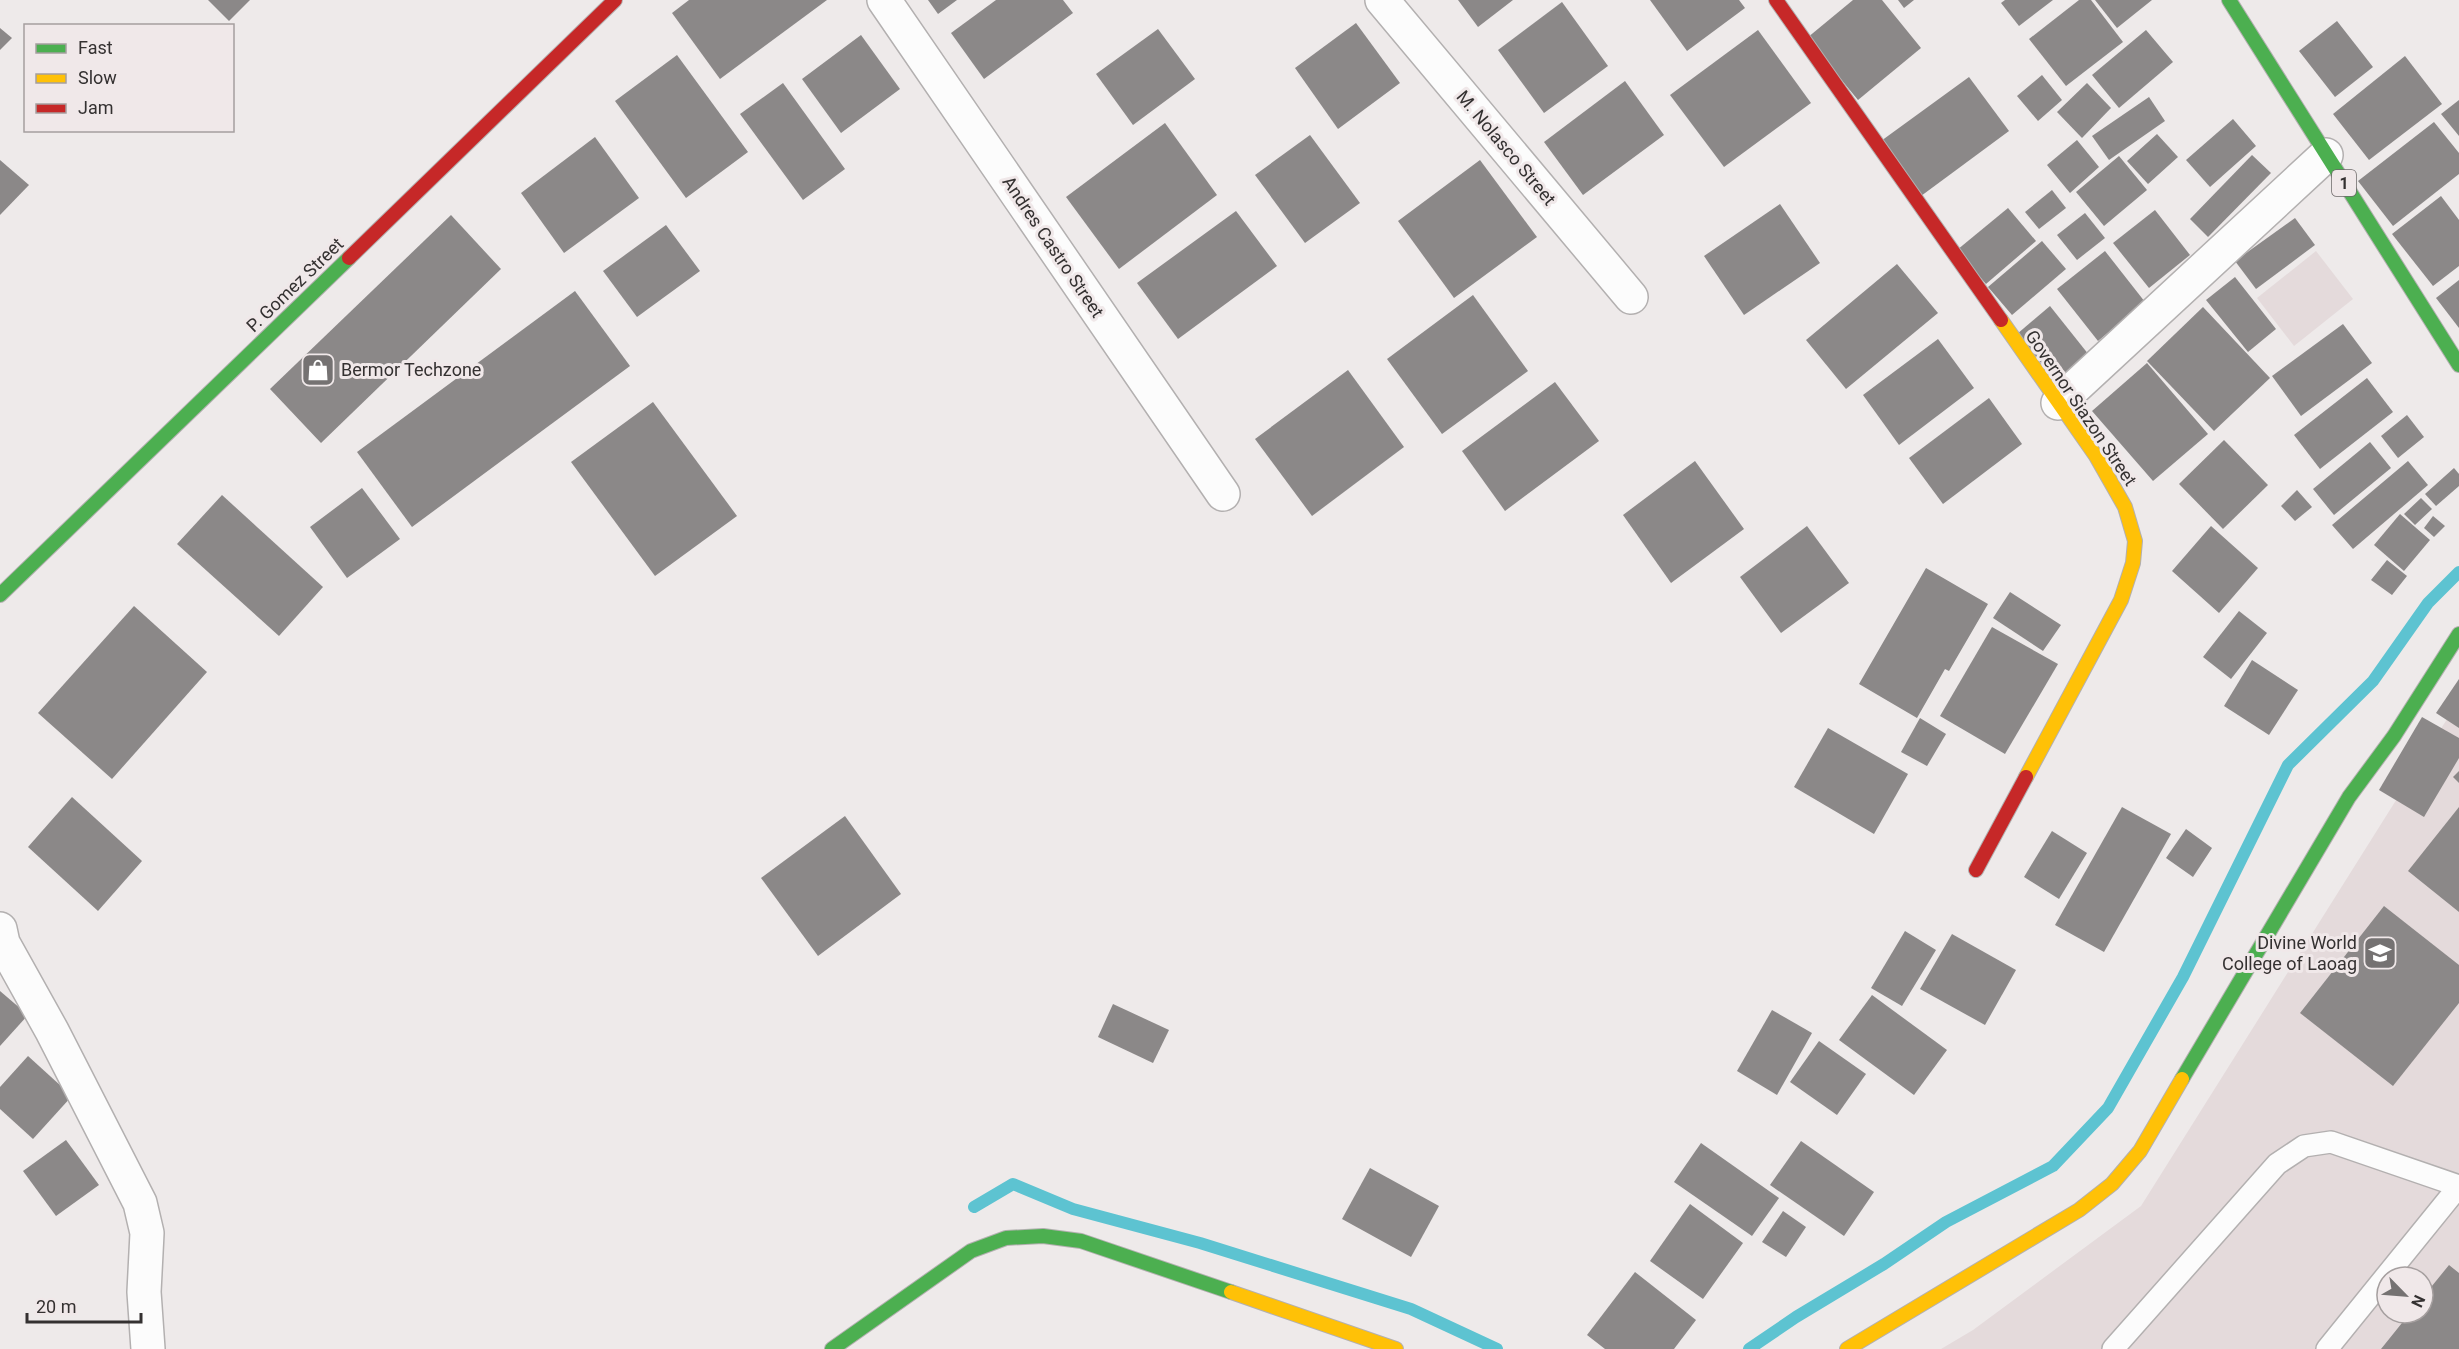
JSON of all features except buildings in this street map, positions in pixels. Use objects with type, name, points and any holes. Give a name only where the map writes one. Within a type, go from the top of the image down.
[{"type":"main road","name":"P. Gomez Street","points":[[0,595],[615,0]]},
{"type":"main road","name":"Governor Siazon Street","points":[[1776,0],[2096,456],[2128,513],[2136,542],[2131,573],[2121,600],[1976,870]]},
{"type":"main road","name":"1","points":[[2229,0],[2459,365]]},
{"type":"main road","points":[[1847,1349],[2079,1210],[2112,1184],[2140,1151],[2349,797],[2394,736],[2459,634]]},
{"type":"main road","points":[[832,1349],[971,1251],[1006,1238],[1043,1236],[1081,1241],[1396,1349]]},
{"type":"street","name":"Andres Castro Street","points":[[884,0],[1223,494]]},
{"type":"street","name":"M. Nolasco Street","points":[[1382,0],[1630,297]]},
{"type":"street","points":[[2058,403],[2326,155]]},
{"type":"street","points":[[0,929],[3,943],[52,1031],[140,1203],[147,1233],[144,1292],[148,1349]]},
{"type":"lane","points":[[2114,1349],[2277,1164],[2304,1146],[2331,1142],[2459,1186],[2327,1349]]},
{"type":"shaded area","points":[[2316,251],[2353,299],[2294,346],[2257,298]]},
{"type":"shaded area","name":"Divine World College of Laoag","points":[[2459,700],[2459,1349],[1941,1349],[1973,1330],[2141,1206]]},
{"type":"waterway","points":[[1749,1349],[1946,1222],[2053,1166],[2108,1108],[2183,977],[2288,765],[2373,681],[2428,603],[2459,572]]},
{"type":"waterway","points":[[974,1207],[1013,1184],[1073,1209],[1200,1243],[1411,1309],[1497,1349]]},
{"type":"traffic: fast","points":[[2229,0],[2459,365]]},
{"type":"traffic: fast","points":[[0,595],[349,258]]},
{"type":"traffic: fast","points":[[2182,1079],[2349,797],[2394,736],[2459,634]]},
{"type":"traffic: fast","points":[[832,1349],[971,1251],[1006,1238],[1043,1236],[1081,1241],[1231,1292]]},
{"type":"traffic: slow","points":[[2001,320],[2096,456],[2125,507],[2135,541],[2133,563],[2121,600],[2026,777]]},
{"type":"traffic: slow","points":[[1847,1349],[2079,1210],[2112,1184],[2140,1151],[2182,1079]]},
{"type":"traffic: slow","points":[[1231,1292],[1396,1349]]},
{"type":"traffic: jam","points":[[349,258],[615,0]]},
{"type":"traffic: jam","points":[[1776,0],[2001,320]]},
{"type":"traffic: jam","points":[[1976,870],[2026,777]]},
{"type":"place","name":"Bermor Techzone","points":[[318,370]]},
{"type":"place","name":"Divine World College of Laoag","points":[[2380,953]]}]
